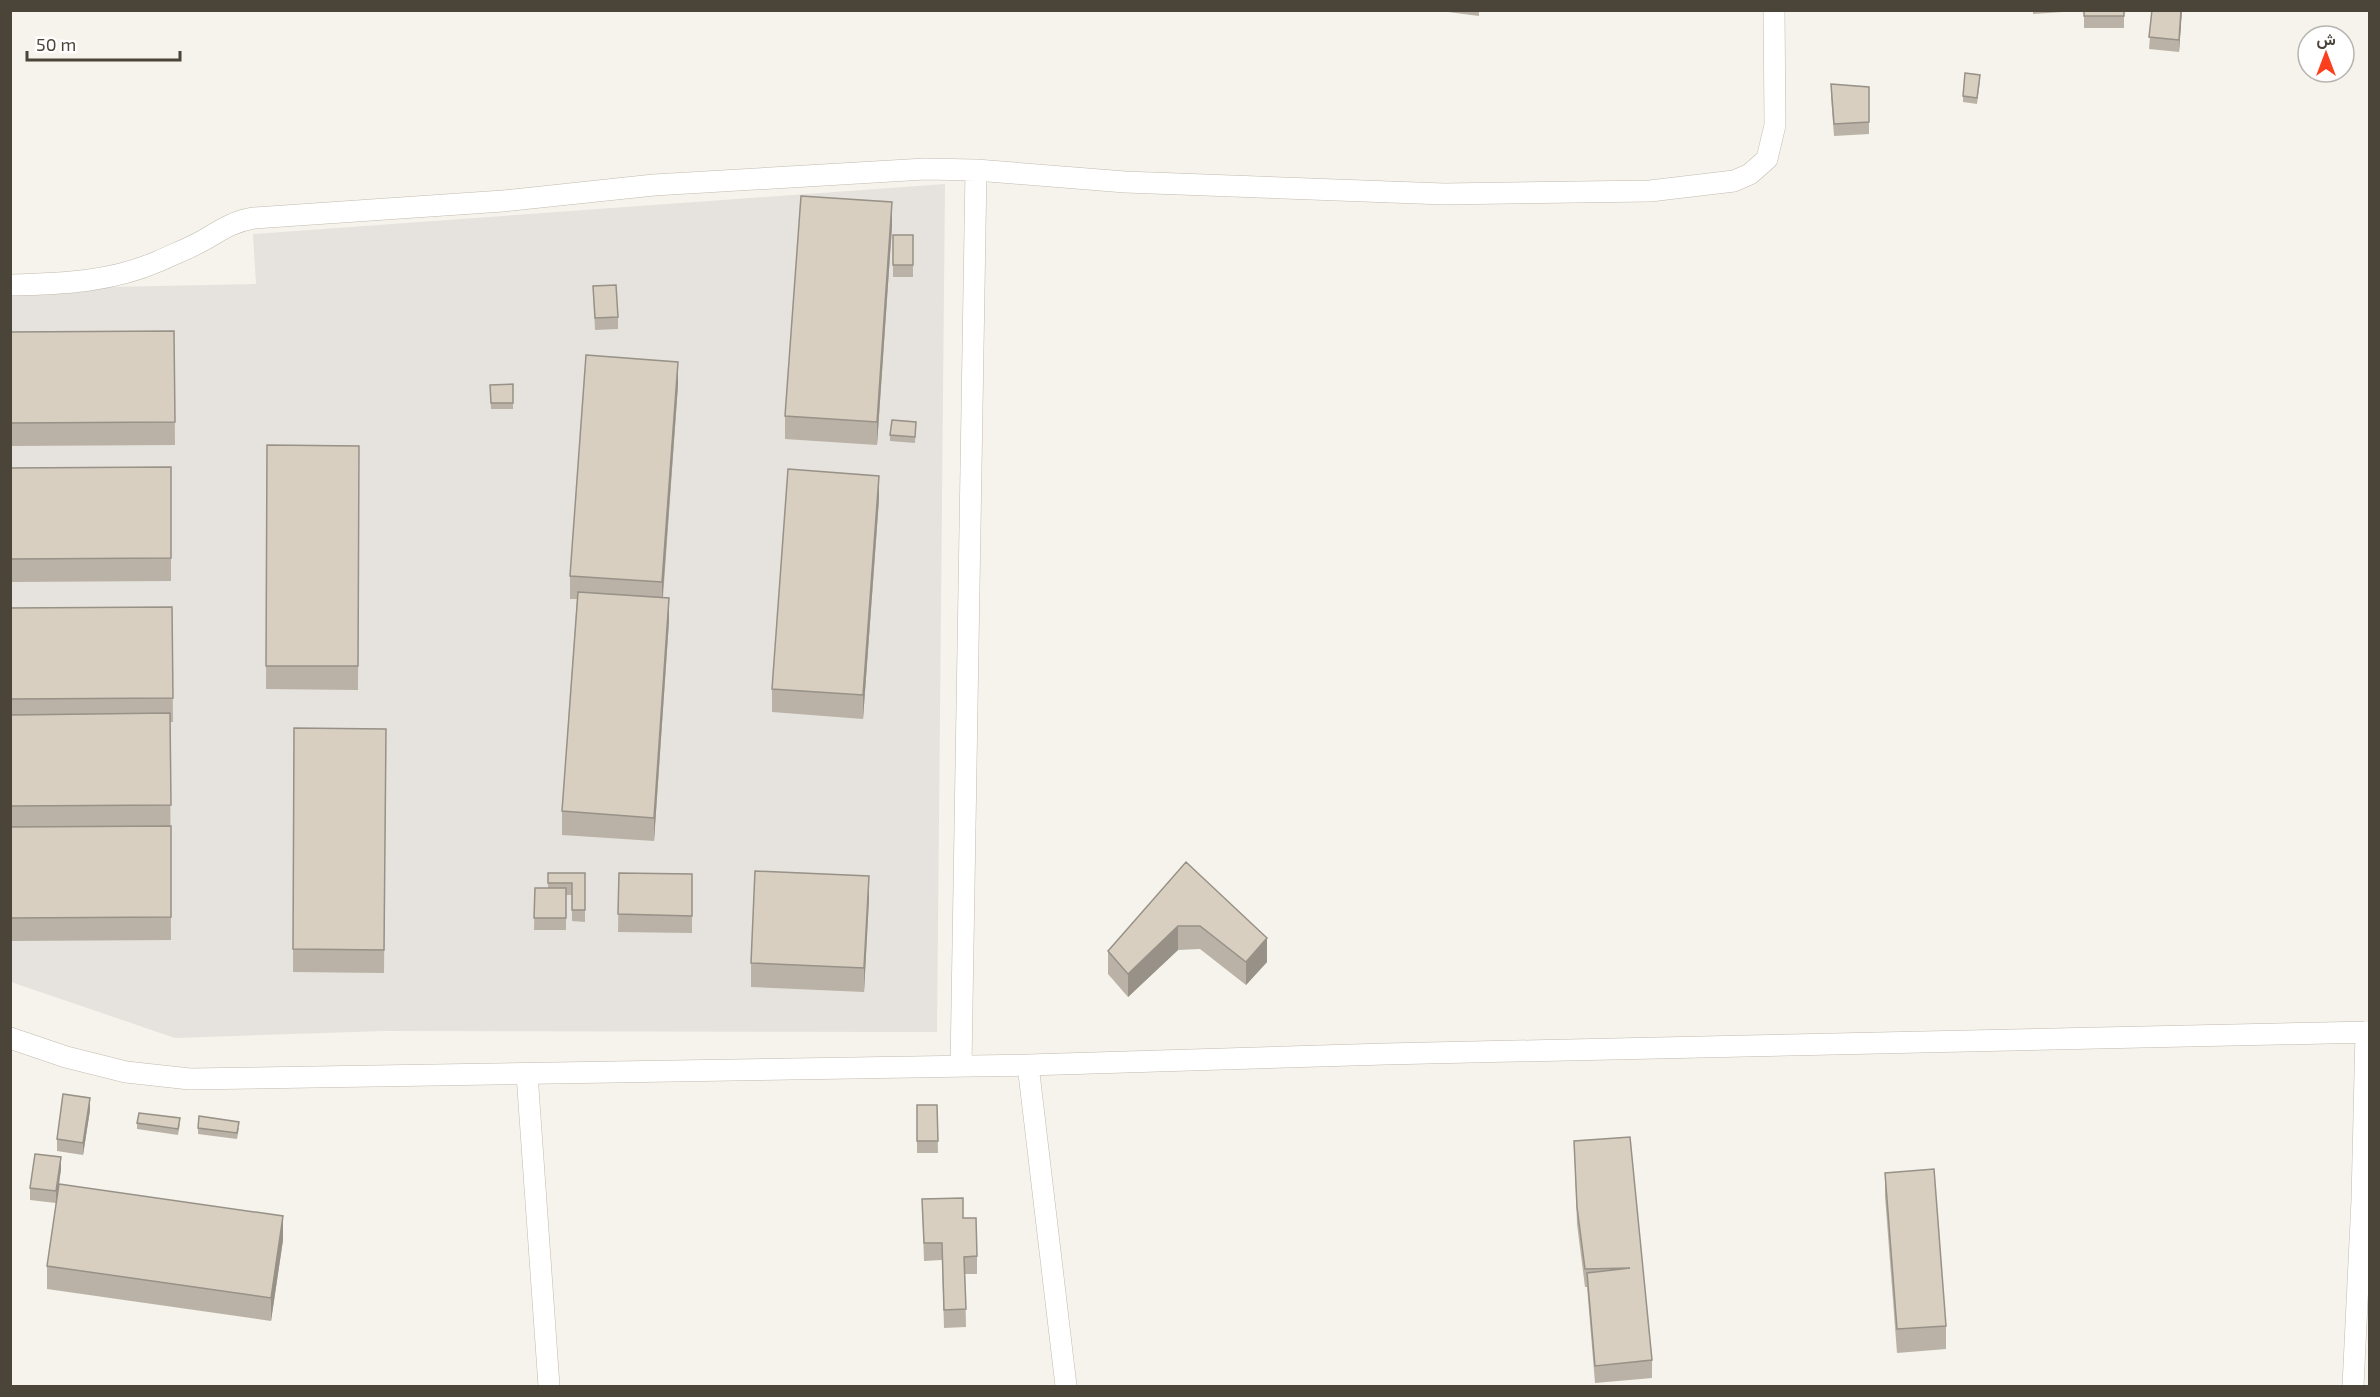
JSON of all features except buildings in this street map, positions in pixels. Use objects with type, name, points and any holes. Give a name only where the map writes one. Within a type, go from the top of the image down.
[{"type":"street","points":[[10,285],[91,281],[123,273],[156,263],[203,240],[227,225],[254,218],[502,201],[654,185],[925,169],[976,170],[1125,182],[1444,194],[1650,191],[1734,181],[1750,174],[1767,159],[1772,144],[1775,125],[1774,10]]},
{"type":"street","points":[[961,1066],[976,170]]},
{"type":"street","points":[[10,1038],[66,1057],[126,1072],[189,1079],[1028,1065],[1397,1054],[2368,1032],[2353,1386]]},
{"type":"street","points":[[1028,1065],[1066,1386]]},
{"type":"street","points":[[527,1074],[549,1386]]},
{"type":"shaded area","points":[[945,184],[937,1032],[384,1031],[175,1038],[11,982],[11,289],[256,284],[253,234]]}]
